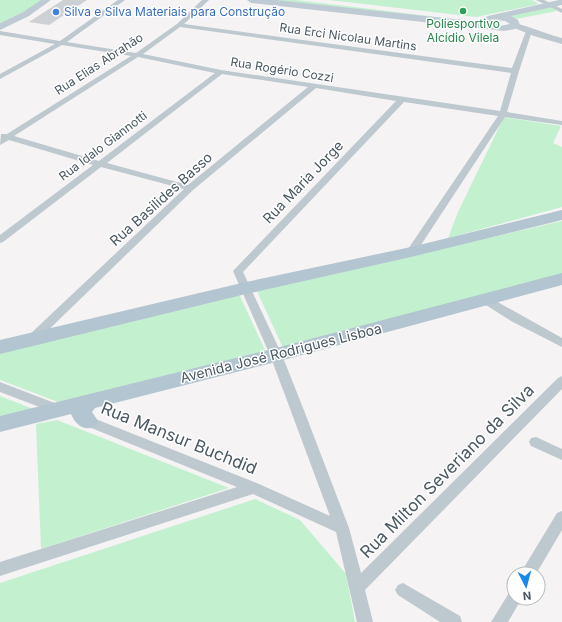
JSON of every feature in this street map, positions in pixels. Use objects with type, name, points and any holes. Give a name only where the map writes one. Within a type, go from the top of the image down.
[{"type":"main road","points":[[0,27],[26,14],[47,0]]},
{"type":"main road","points":[[252,0],[494,23],[562,2]]},
{"type":"main road","points":[[311,0],[494,23],[507,18],[515,23],[562,12]]},
{"type":"main road","points":[[0,347],[246,288],[410,252],[562,215]]},
{"type":"main road","name":"Avenida José Rodrigues Lisboa","points":[[0,424],[58,409],[88,411],[276,355],[562,278]]},
{"type":"street","points":[[0,77],[61,44],[122,0]]},
{"type":"street","name":"Rua Elias Abrahão","points":[[0,142],[4,136],[137,55],[179,25],[206,0]]},
{"type":"street","points":[[539,0],[562,12]]},
{"type":"street","points":[[494,23],[562,41]]},
{"type":"street","points":[[515,23],[531,32]]},
{"type":"street","name":"Rua Erci Nicolau Martins","points":[[179,25],[515,71]]},
{"type":"street","points":[[410,252],[503,114],[515,71],[531,32]]},
{"type":"street","name":"Rua Rogério Cozzi","points":[[0,33],[137,55],[221,72],[562,122]]},
{"type":"street","name":"Rua Idalo Giannotti","points":[[0,240],[221,72]]},
{"type":"street","name":"Rua Basilides Basso","points":[[32,340],[190,188],[314,86]]},
{"type":"street","name":"Rua Maria Jorge","points":[[246,288],[238,271],[402,99]]},
{"type":"street","points":[[4,136],[190,188]]},
{"type":"street","points":[[246,288],[276,355],[342,528],[365,622]]},
{"type":"street","points":[[485,299],[515,318],[562,343]]},
{"type":"street","name":"Rua Milton Severiano da Silva","points":[[357,587],[562,381]]},
{"type":"street","points":[[0,387],[58,409]]},
{"type":"street","name":"Rua Mansur Buchdid","points":[[88,411],[342,528]]},
{"type":"street","points":[[536,442],[562,455]]},
{"type":"street","points":[[0,569],[254,488]]},
{"type":"street","points":[[533,566],[562,517]]},
{"type":"street","points":[[403,590],[454,622]]},
{"type":"street","points":[[499,622],[509,606]]},
{"type":"green space","points":[[0,0],[41,0],[27,10],[0,23]]},
{"type":"green space","points":[[272,0],[296,0],[487,23]]},
{"type":"green space","name":"Poliesportivo Alcídio Vilela","points":[[329,0],[532,0],[539,4],[476,17]]},
{"type":"green space","points":[[551,7],[557,11],[516,19],[508,15]]},
{"type":"green space","points":[[504,117],[561,126],[553,143],[562,147],[562,207],[448,238],[458,212]]},
{"type":"green space","points":[[562,221],[562,275],[283,348],[257,291]]},
{"type":"green space","points":[[239,294],[266,352],[58,402],[0,380],[0,352]]},
{"type":"green space","points":[[0,396],[36,410],[0,419]]},
{"type":"green space","points":[[57,420],[229,488],[41,549],[36,424]]},
{"type":"green space","points":[[255,499],[300,520],[346,574],[355,622],[0,622],[0,583]]},
{"type":"building","name":"Silva e Silva Materiais para Construção","points":[[63,0],[87,0],[49,25],[29,22]]},
{"type":"place","name":"Poliesportivo Alcídio Vilela","points":[[463,11]]},
{"type":"place","name":"Silva e Silva Materiais para Construção","points":[[56,12]]}]
